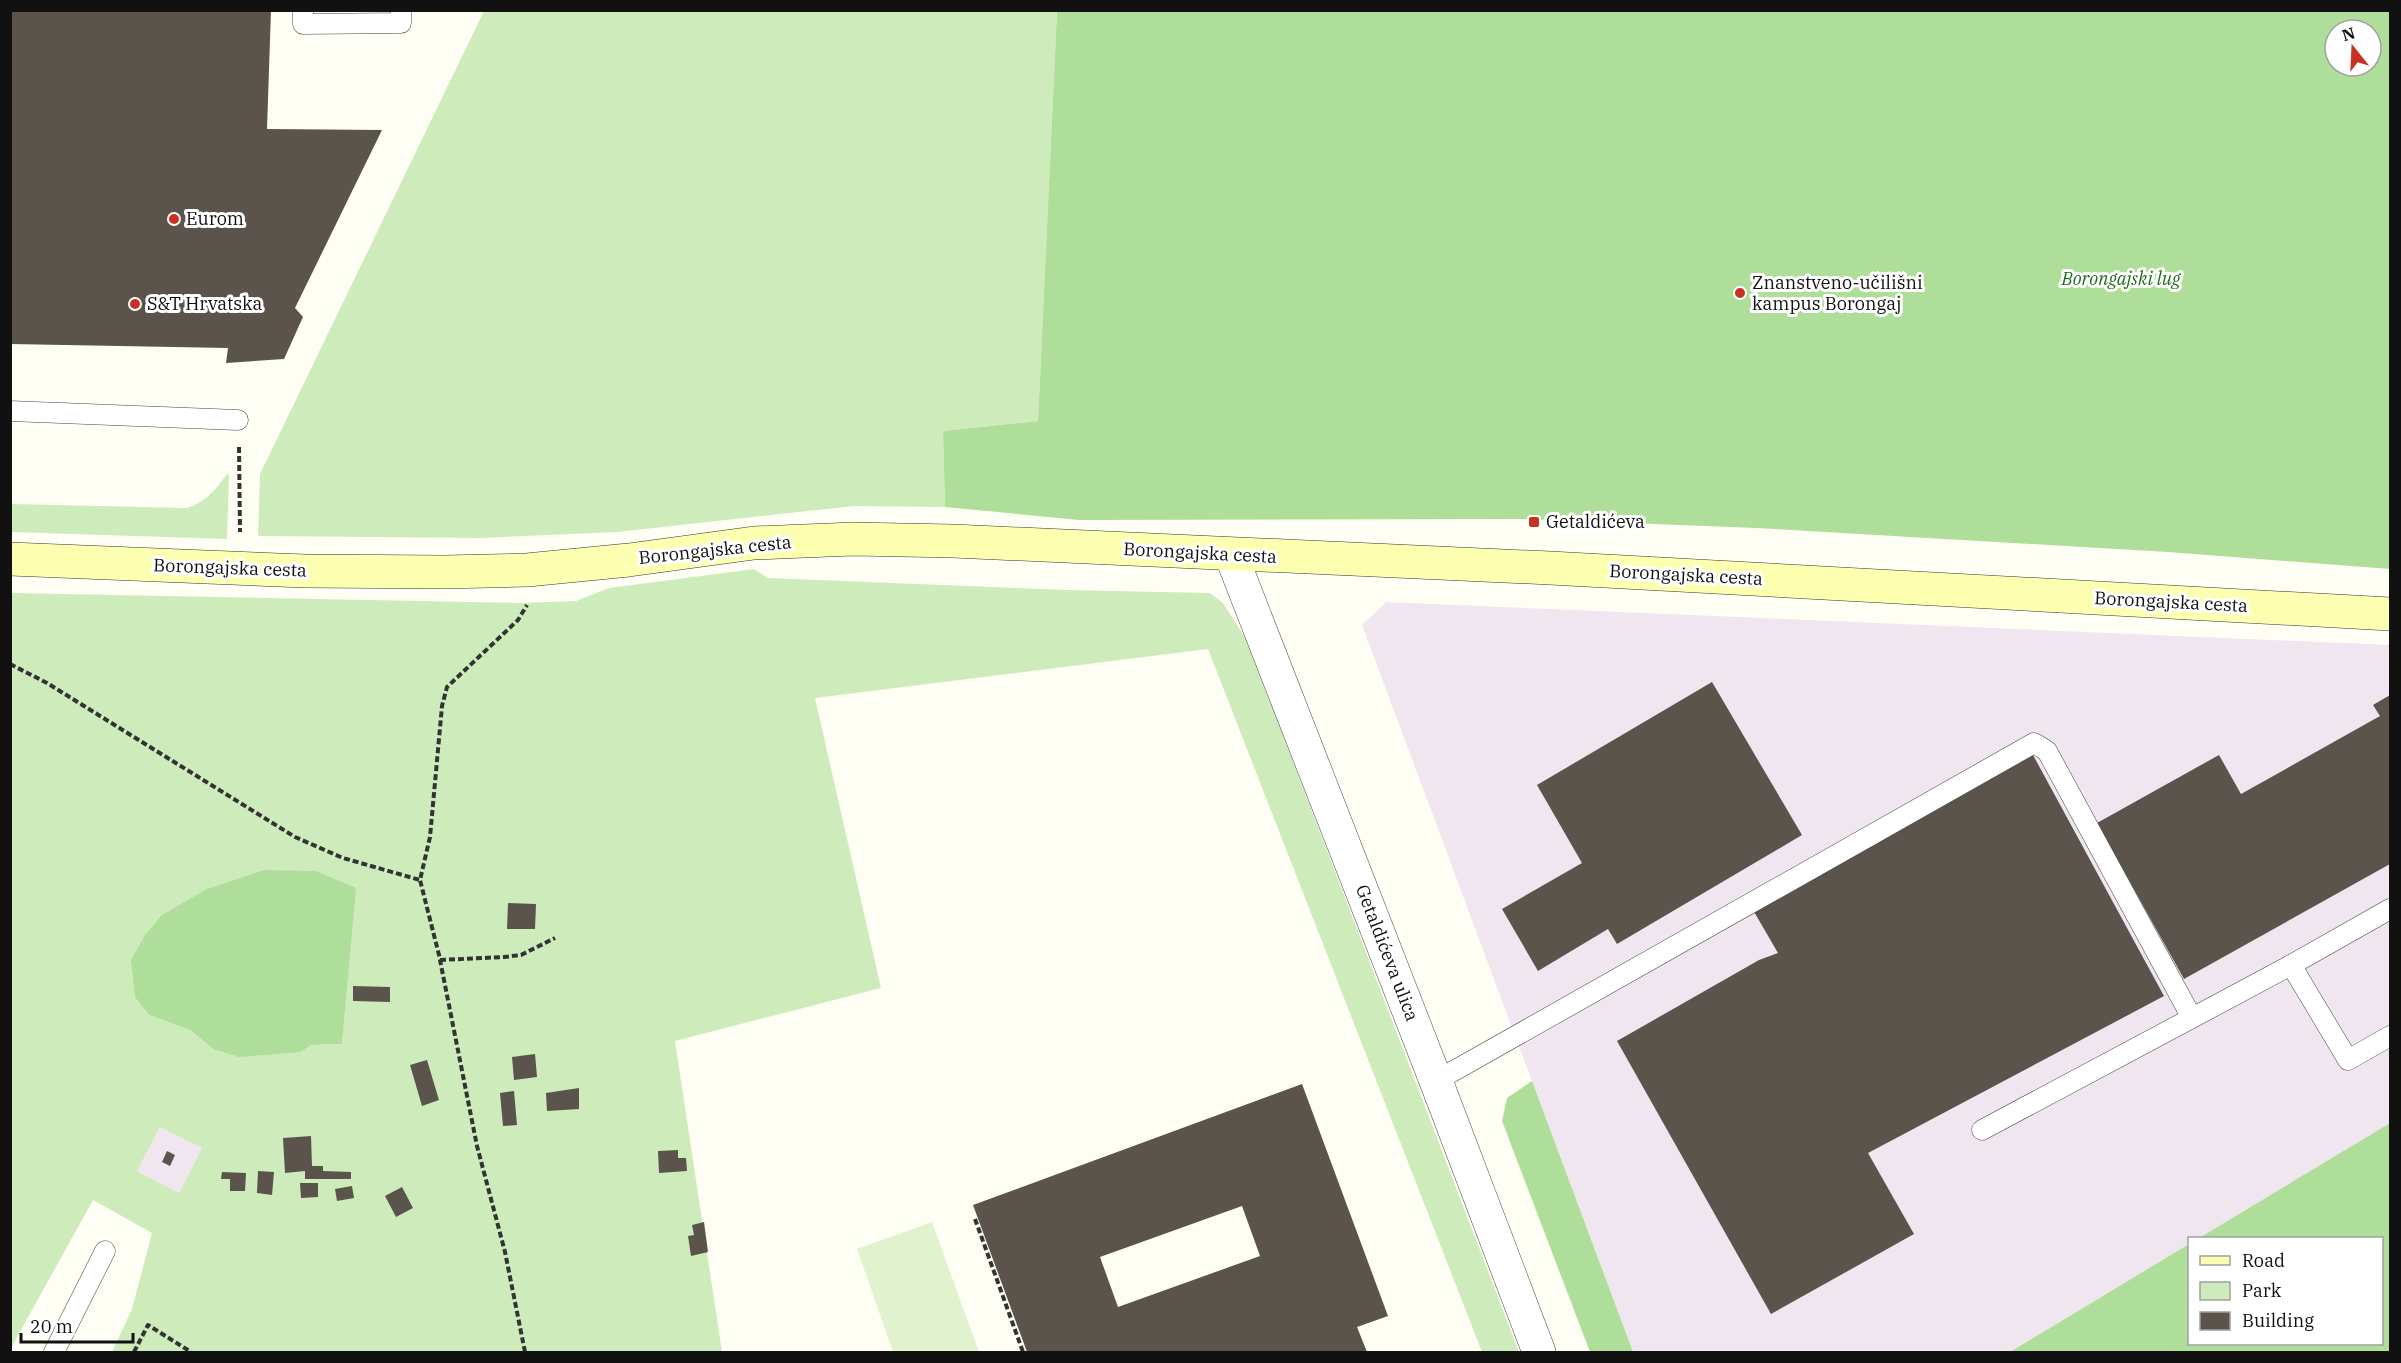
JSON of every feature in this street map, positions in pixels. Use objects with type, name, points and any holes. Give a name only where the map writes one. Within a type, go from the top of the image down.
[{"type":"street","name":"Borongajska cesta","points":[[10,559],[305,571],[445,572],[527,570],[629,560],[754,543],[853,539],[953,541],[1561,568],[2391,614]]},
{"type":"street","name":"Getaldićeva ulica","points":[[1231,555],[1437,1081],[1539,1353]]},
{"type":"lane","points":[[303,10],[303,24],[401,23],[401,10]]},
{"type":"lane","points":[[10,411],[238,420]]},
{"type":"lane","points":[[1437,1081],[2034,743],[2047,751],[2192,1018]]},
{"type":"lane","points":[[1982,1130],[2391,909]]},
{"type":"lane","points":[[2291,965],[2348,1060],[2391,1036]]},
{"type":"lane","points":[[54,1353],[105,1251]]},
{"type":"path","points":[[238,420],[241,474],[240,542]]},
{"type":"path","points":[[525,1353],[505,1252],[477,1146],[440,960],[420,880],[430,837],[442,706],[447,687],[518,620],[533,596],[527,570]]},
{"type":"path","points":[[10,664],[47,683],[295,837],[343,858],[420,880]]},
{"type":"path","points":[[440,960],[521,955],[555,938]]},
{"type":"path","points":[[975,1219],[1023,1353]]},
{"type":"path","points":[[134,1353],[148,1325],[191,1353]]},
{"type":"shaded area","points":[[1386,602],[2390,645],[2390,1123],[2201,1237],[2188,1237],[2188,1245],[2010,1352],[1633,1352],[1362,625]]},
{"type":"shaded area","points":[[160,1127],[202,1148],[179,1193],[137,1171]]},
{"type":"green space","points":[[484,11],[1057,11],[1038,421],[943,431],[945,507],[854,506],[617,532],[480,538],[258,536],[260,474]]},
{"type":"green space","name":"Borongajski lug","points":[[1057,11],[2390,11],[2390,569],[2168,552],[1757,528],[1521,519],[1079,520],[945,507],[943,431],[1038,421]]},
{"type":"green space","points":[[229,474],[227,539],[11,532],[11,504],[187,508],[214,491]]},
{"type":"green space","points":[[754,569],[768,578],[1066,590],[1210,593],[1223,603],[1246,639],[1519,1352],[1482,1352],[1208,649],[815,698],[881,988],[675,1041],[722,1352],[112,1352],[132,1309],[152,1233],[93,1200],[11,1348],[11,593],[520,603],[576,601],[609,588]],"holes":[[[353,915],[342,1044],[311,1045],[301,1052],[213,1049],[190,1030],[149,1015]],[[160,1127],[202,1148],[179,1193],[137,1171]]]},
{"type":"green space","points":[[264,870],[316,871],[356,888],[342,1044],[311,1045],[301,1052],[239,1057],[213,1049],[190,1030],[149,1015],[135,997],[131,960],[145,935],[162,915],[207,889]]},
{"type":"green space","points":[[1532,1081],[1633,1352],[1590,1352],[1502,1121],[1507,1098]]},
{"type":"green space","points":[[2390,1123],[2390,1352],[2010,1352],[2188,1245],[2188,1345],[2383,1345],[2383,1237],[2201,1237]]},
{"type":"green space","points":[[932,1222],[979,1352],[893,1352],[857,1249]]},
{"type":"building","name":"Eurom","points":[[10,10],[271,10],[267,129],[382,130],[295,308],[303,317],[284,359],[226,363],[228,348],[10,344]]},
{"type":"building","points":[[1712,682],[1802,835],[1617,944],[1608,929],[1538,971],[1502,909],[1582,863],[1537,785]]},
{"type":"building","points":[[2390,695],[2390,864],[2184,979],[2097,823],[2219,755],[2241,794],[2380,716],[2373,705]]},
{"type":"building","points":[[2033,755],[2164,996],[1868,1153],[1914,1234],[1771,1314],[1617,1041],[1759,960],[1778,953],[1753,910]]},
{"type":"building","points":[[508,903],[536,904],[535,929],[507,929]]},
{"type":"building","points":[[353,986],[390,987],[390,1002],[353,1001]]},
{"type":"building","points":[[535,1054],[537,1077],[514,1080],[512,1057]]},
{"type":"building","points":[[427,1060],[439,1100],[422,1106],[410,1065]]},
{"type":"building","points":[[1302,1084],[1388,1316],[1357,1327],[1367,1352],[1027,1352],[973,1205]],"holes":[[[1242,1206],[1260,1256],[1118,1307],[1100,1257]]]},
{"type":"building","points":[[579,1088],[579,1109],[547,1111],[546,1093]]},
{"type":"building","points":[[514,1091],[517,1125],[503,1126],[500,1093]]},
{"type":"building","points":[[311,1136],[312,1166],[323,1166],[323,1171],[351,1172],[351,1179],[305,1179],[305,1171],[285,1173],[283,1138]]},
{"type":"building","points":[[678,1150],[678,1158],[686,1158],[687,1171],[659,1173],[658,1151]]},
{"type":"building","points":[[167,1151],[175,1155],[170,1166],[162,1162]]},
{"type":"building","points":[[258,1171],[274,1172],[272,1195],[257,1193]]},
{"type":"building","points":[[222,1172],[246,1173],[245,1191],[230,1191],[230,1179],[221,1179]]},
{"type":"building","points":[[300,1183],[318,1183],[318,1197],[301,1198]]},
{"type":"building","points":[[352,1186],[354,1198],[337,1201],[335,1189]]},
{"type":"building","points":[[402,1187],[413,1208],[396,1217],[385,1196]]},
{"type":"building","points":[[704,1222],[708,1252],[691,1256],[688,1236],[694,1235],[692,1225]]},
{"type":"place","name":"Eurom","points":[[174,219]]},
{"type":"place","name":"Znanstveno-učilišni kampus Borongaj","points":[[1740,293]]},
{"type":"place","name":"S&T Hrvatska","points":[[135,304]]},
{"type":"place","name":"Getaldićeva","points":[[1534,522]]}]
